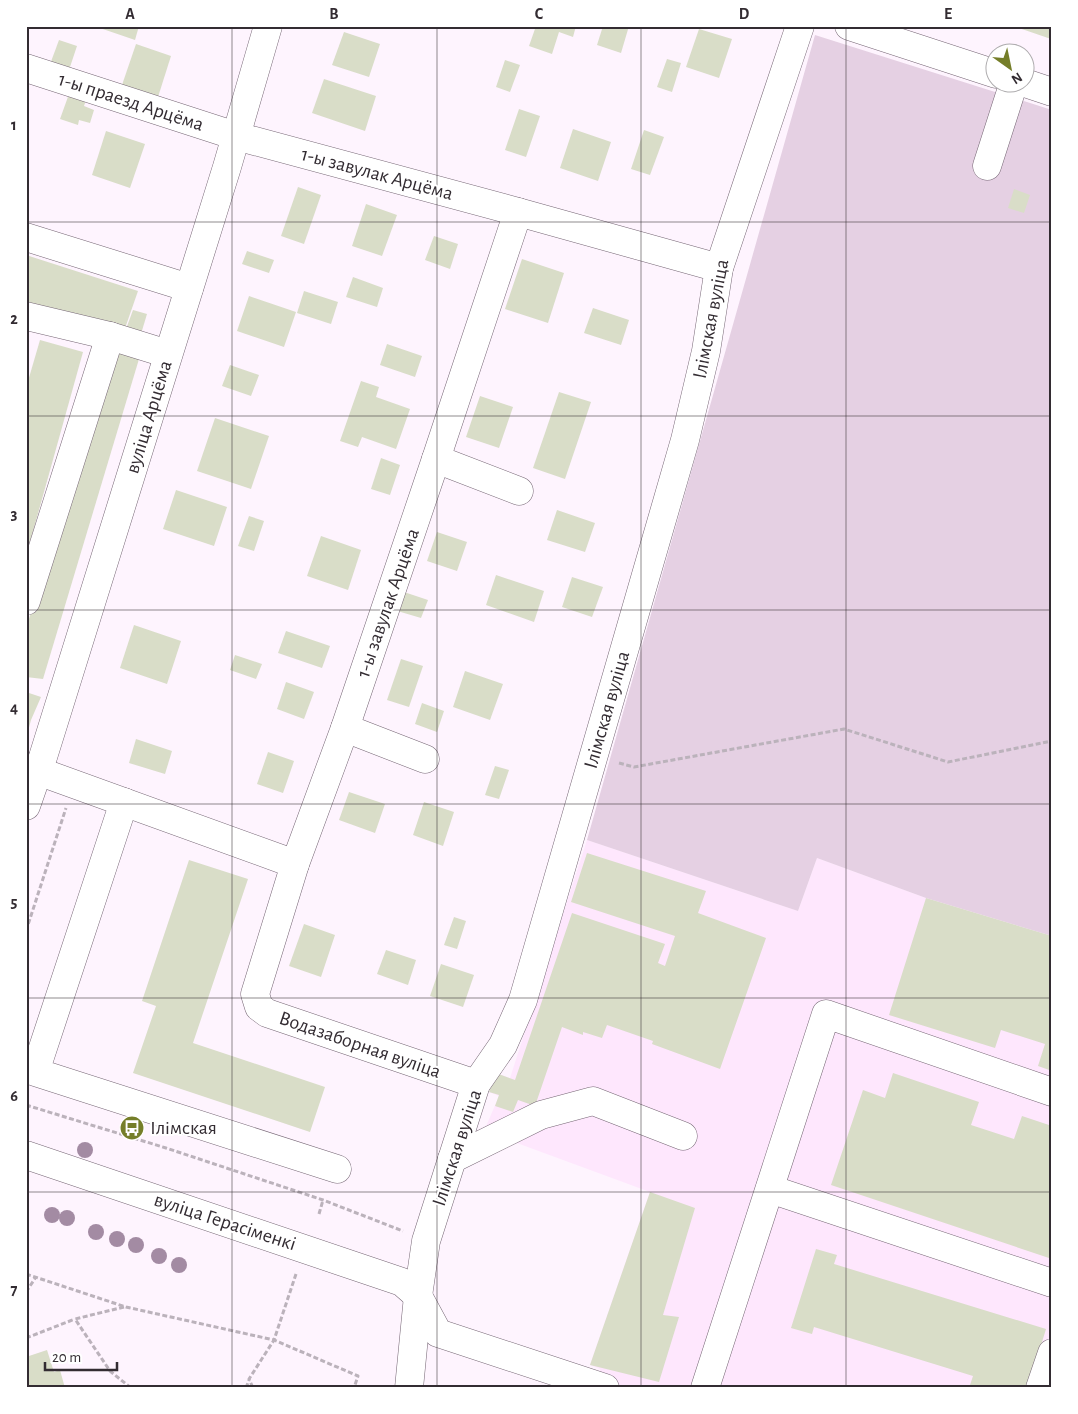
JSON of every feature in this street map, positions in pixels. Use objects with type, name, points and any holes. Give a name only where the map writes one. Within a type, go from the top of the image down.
[{"type":"street","name":"вуліца Арцёма","points":[[26,806],[36,760],[189,288],[268,26]]},
{"type":"street","name":"Ілімская вуліца","points":[[409,1388],[418,1296],[426,1241],[476,1084],[503,1045],[523,1000],[685,440],[706,351],[719,268],[800,26]]},
{"type":"street","points":[[848,26],[986,71]]},
{"type":"street","name":"1-ы праезд Арцёма","points":[[26,68],[236,136]]},
{"type":"street","points":[[1036,87],[1052,92]]},
{"type":"street","points":[[987,166],[1011,92]]},
{"type":"street","name":"1-ы завулак Арцёма","points":[[236,136],[719,268]]},
{"type":"street","name":"1-ы завулак Арцёма","points":[[255,994],[295,864],[345,728],[518,212]]},
{"type":"street","points":[[26,237],[189,288]]},
{"type":"street","points":[[28,321],[110,336],[168,354]]},
{"type":"street","points":[[26,601],[110,336]]},
{"type":"street","points":[[436,459],[519,491]]},
{"type":"street","points":[[345,728],[425,759]]},
{"type":"street","points":[[36,760],[70,783],[295,864]]},
{"type":"street","points":[[124,802],[35,1072],[337,1169]]},
{"type":"street","name":"Водазаборная вуліца","points":[[255,994],[259,1006],[267,1013],[476,1084]]},
{"type":"street","points":[[706,1388],[826,1014],[1052,1092]]},
{"type":"street","points":[[452,1159],[541,1115],[593,1101],[683,1136]]},
{"type":"street","name":"вуліца Герасіменкі","points":[[26,1155],[402,1282],[418,1296]]},
{"type":"street","points":[[770,1189],[1052,1283]]},
{"type":"street","points":[[418,1296],[438,1333],[605,1388]]},
{"type":"street","points":[[1040,1388],[1052,1353]]},
{"type":"path","points":[[593,757],[634,767],[844,729],[948,762],[1052,741]]},
{"type":"path","points":[[26,931],[66,807],[70,783]]},
{"type":"path","points":[[26,1105],[166,1148],[323,1200],[426,1241]]},
{"type":"path","points":[[319,1214],[323,1200]]},
{"type":"path","points":[[26,1274],[126,1307],[274,1340],[358,1376],[354,1388]]},
{"type":"path","points":[[246,1388],[249,1379],[274,1340],[296,1274]]},
{"type":"path","points":[[26,1292],[36,1277]]},
{"type":"path","points":[[26,1338],[75,1319],[126,1307]]},
{"type":"path","points":[[75,1319],[110,1371],[131,1388]]},
{"type":"path","points":[[249,1379],[253,1388]]},
{"type":"shaded area","points":[[815,35],[986,89],[986,92],[995,92],[1052,110],[1052,936],[926,898],[817,858],[798,911],[587,840]]},
{"type":"shaded area","points":[[587,840],[798,911],[817,858],[926,898],[1052,936],[1052,1388],[595,1388],[600,1369],[590,1365],[650,1192],[484,1131],[499,1096],[489,1092],[496,1073],[510,1078]]},
{"type":"building","points":[[94,26],[139,26],[135,40]]},
{"type":"building","points":[[536,26],[546,28],[546,26],[576,26],[573,37],[559,32],[552,54],[529,46]]},
{"type":"building","points":[[603,26],[629,26],[621,53],[597,45]]},
{"type":"building","points":[[1013,26],[1052,26],[1052,36],[1051,39]]},
{"type":"building","points":[[699,29],[732,39],[719,78],[686,67]]},
{"type":"building","points":[[344,32],[380,44],[369,77],[332,65]]},
{"type":"building","points":[[59,40],[77,46],[68,73],[49,67]]},
{"type":"building","points":[[136,44],[171,56],[158,97],[122,85]]},
{"type":"building","points":[[667,59],[681,63],[672,92],[657,87]]},
{"type":"building","points":[[505,60],[520,65],[510,92],[496,87]]},
{"type":"building","points":[[324,79],[376,96],[365,131],[312,113]]},
{"type":"building","points":[[69,94],[86,100],[84,106],[94,110],[90,123],[79,120],[78,125],[60,119]]},
{"type":"building","points":[[519,109],[540,116],[526,157],[505,150]]},
{"type":"building","points":[[573,129],[611,142],[598,181],[560,168]]},
{"type":"building","points":[[644,130],[664,137],[650,175],[631,169]]},
{"type":"building","points":[[106,131],[145,144],[130,188],[92,175]]},
{"type":"building","points":[[298,187],[321,195],[304,244],[281,236]]},
{"type":"building","points":[[1014,189],[1030,195],[1024,213],[1008,208]]},
{"type":"building","points":[[366,204],[397,215],[382,256],[352,246]]},
{"type":"building","points":[[434,236],[458,244],[450,269],[425,260]]},
{"type":"building","points":[[247,251],[274,260],[269,273],[242,264]]},
{"type":"building","points":[[26,255],[138,291],[122,337],[26,305]]},
{"type":"building","points":[[522,259],[564,273],[548,323],[505,309]]},
{"type":"building","points":[[353,277],[383,288],[377,307],[346,297]]},
{"type":"building","points":[[304,291],[338,302],[331,324],[297,313]]},
{"type":"building","points":[[249,296],[296,312],[284,347],[237,331]]},
{"type":"building","points":[[593,308],[629,320],[621,345],[584,333]]},
{"type":"building","points":[[133,310],[147,314],[141,334],[126,329]]},
{"type":"building","points":[[40,340],[83,352],[27,553],[26,388]]},
{"type":"building","points":[[387,344],[422,356],[415,377],[380,365]]},
{"type":"building","points":[[116,351],[139,359],[43,679],[26,677],[26,628]]},
{"type":"building","points":[[230,365],[259,375],[251,396],[222,386]]},
{"type":"building","points":[[361,381],[379,387],[376,397],[410,409],[396,449],[362,437],[358,447],[340,441]]},
{"type":"building","points":[[559,392],[591,402],[565,479],[533,468]]},
{"type":"building","points":[[480,396],[513,407],[499,448],[466,437]]},
{"type":"building","points":[[215,418],[269,436],[251,489],[197,471]]},
{"type":"building","points":[[381,458],[400,465],[390,495],[371,489]]},
{"type":"building","points":[[176,490],[227,507],[214,546],[163,529]]},
{"type":"building","points":[[557,510],[595,523],[585,552],[547,540]]},
{"type":"building","points":[[249,516],[264,521],[254,551],[238,546]]},
{"type":"building","points":[[437,532],[467,542],[457,571],[427,561]]},
{"type":"building","points":[[321,536],[361,550],[348,590],[307,576]]},
{"type":"building","points":[[496,575],[544,591],[534,622],[486,605]]},
{"type":"building","points":[[572,577],[603,587],[592,617],[562,607]]},
{"type":"building","points":[[401,591],[428,600],[421,618],[394,610]]},
{"type":"building","points":[[134,625],[181,641],[167,684],[120,668]]},
{"type":"building","points":[[286,631],[330,646],[322,668],[278,653]]},
{"type":"building","points":[[235,655],[262,664],[256,679],[230,670]]},
{"type":"building","points":[[401,659],[423,666],[409,707],[387,700]]},
{"type":"building","points":[[465,671],[503,684],[490,720],[453,707]]},
{"type":"building","points":[[286,682],[314,692],[304,719],[277,709]]},
{"type":"building","points":[[26,692],[41,697],[27,735]]},
{"type":"building","points":[[422,703],[444,711],[437,732],[415,724]]},
{"type":"building","points":[[136,739],[172,751],[165,774],[129,763]]},
{"type":"building","points":[[268,752],[294,761],[283,793],[257,784]]},
{"type":"building","points":[[495,766],[509,770],[499,799],[485,795]]},
{"type":"building","points":[[349,792],[385,804],[375,833],[339,820]]},
{"type":"building","points":[[424,802],[454,812],[443,846],[413,835]]},
{"type":"building","points":[[587,853],[706,891],[698,913],[766,938],[720,1069],[652,1044],[653,1041],[607,1025],[602,1038],[583,1032],[583,1035],[562,1027],[535,1106],[518,1100],[513,1112],[495,1106],[499,1095],[489,1092],[496,1073],[515,1080],[572,913],[665,944],[658,963],[665,966],[675,936],[571,902]]},
{"type":"building","points":[[189,860],[248,879],[193,1043],[325,1087],[310,1132],[133,1073],[156,1006],[142,1001]]},
{"type":"building","points":[[926,898],[1052,936],[1052,1071],[1038,1066],[1045,1044],[1001,1030],[995,1048],[889,1015]]},
{"type":"building","points":[[454,917],[466,921],[457,949],[444,945]]},
{"type":"building","points":[[304,924],[335,935],[321,977],[289,966]]},
{"type":"building","points":[[386,950],[416,960],[408,985],[377,974]]},
{"type":"building","points":[[441,964],[474,975],[463,1007],[430,996]]},
{"type":"building","points":[[893,1073],[979,1102],[971,1125],[1014,1139],[1022,1116],[1052,1126],[1052,1259],[831,1185],[863,1090],[885,1098]]},
{"type":"building","points":[[650,1192],[695,1208],[663,1315],[679,1317],[659,1382],[590,1365]]},
{"type":"building","points":[[816,1249],[837,1255],[834,1264],[1046,1329],[1028,1388],[979,1388],[970,1385],[973,1376],[814,1327],[812,1334],[791,1328]]},
{"type":"building","points":[[47,1350],[54,1372],[60,1370],[65,1388],[26,1388],[26,1357]]},
{"type":"place","name":"Ілімская","points":[[132,1128]]}]
